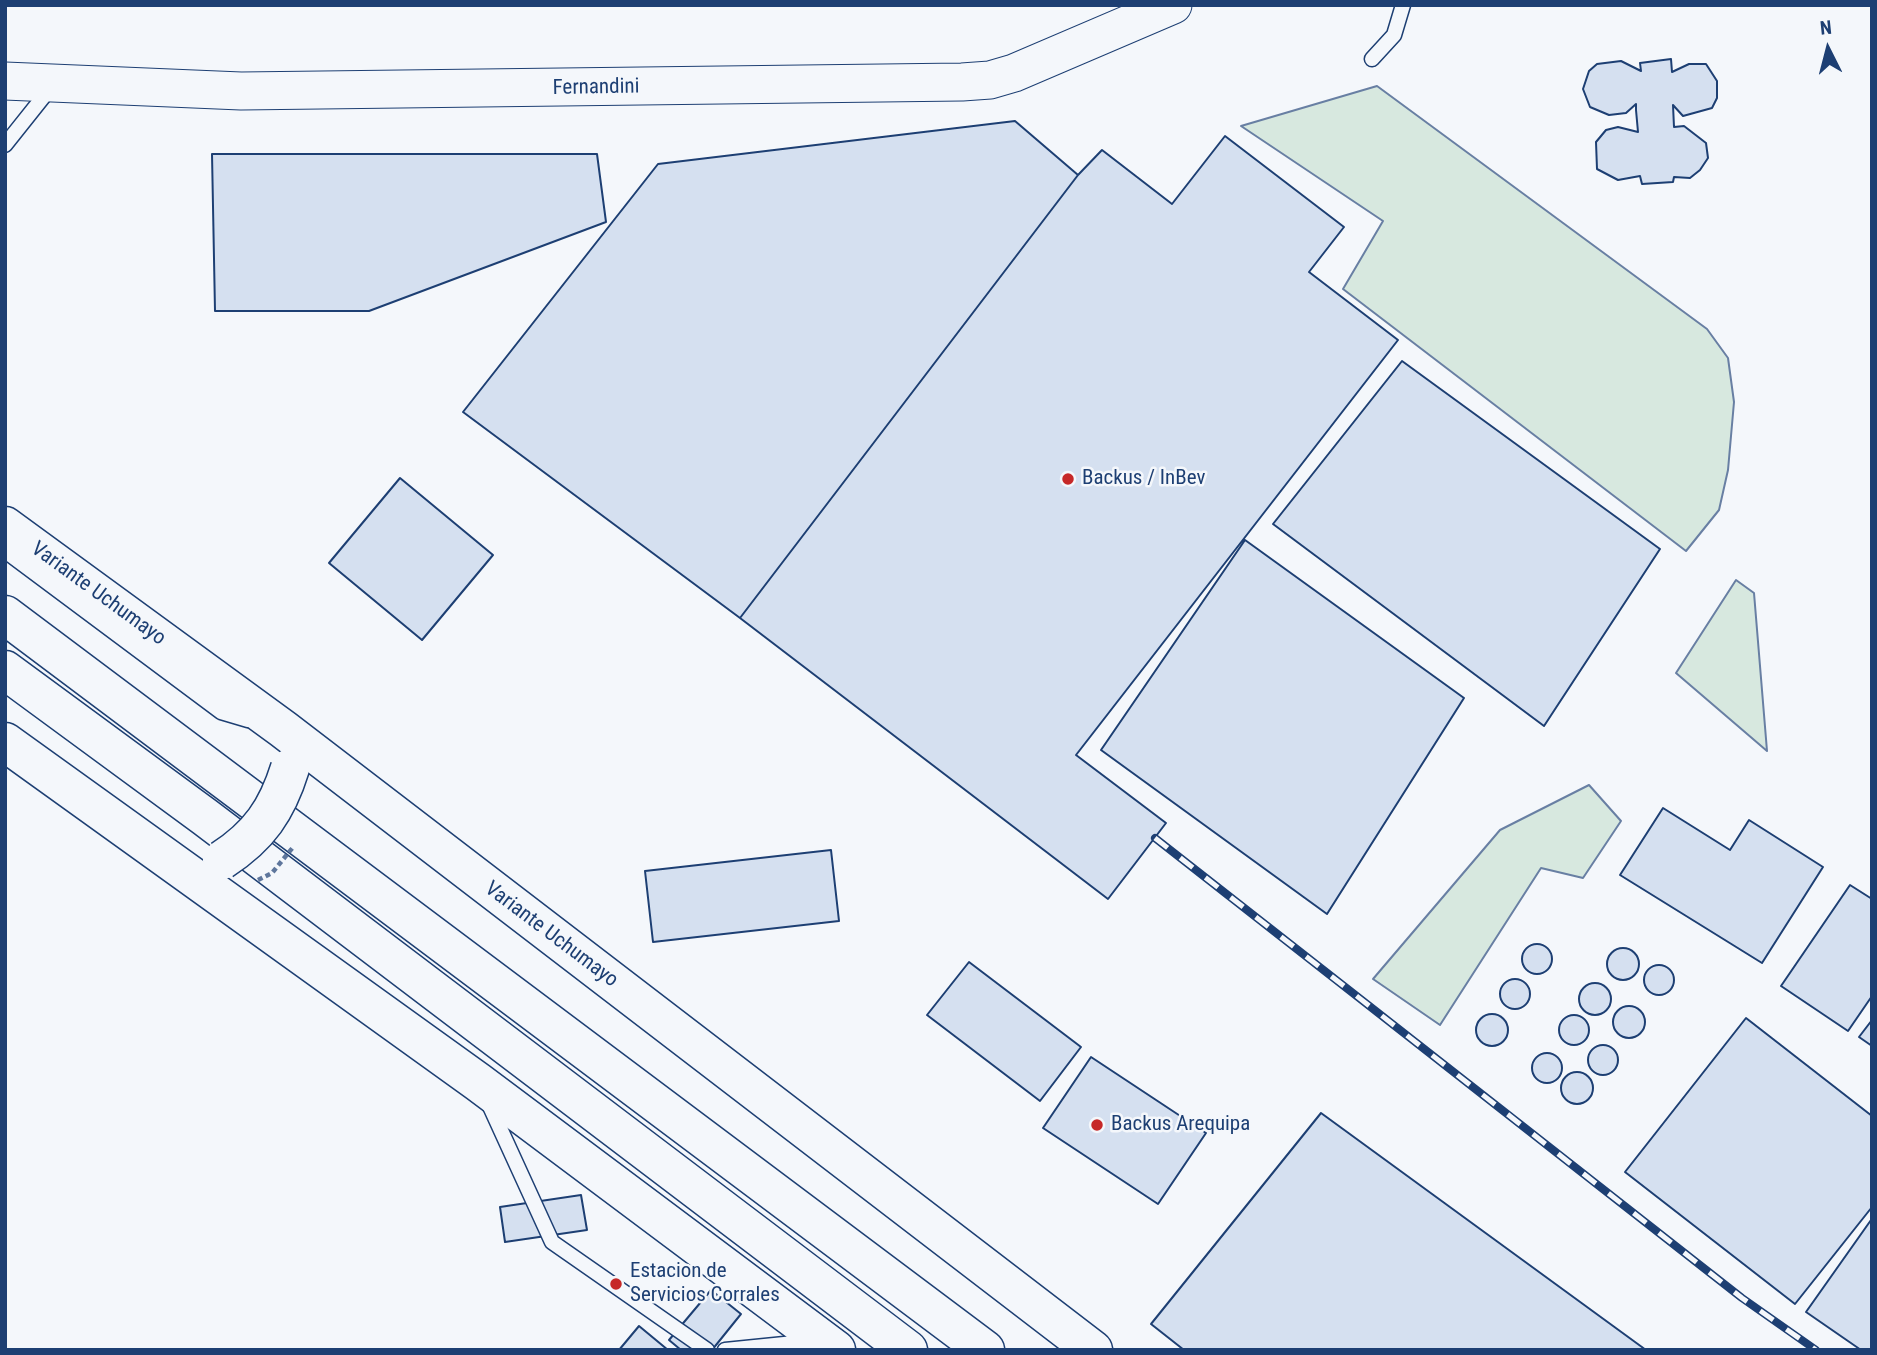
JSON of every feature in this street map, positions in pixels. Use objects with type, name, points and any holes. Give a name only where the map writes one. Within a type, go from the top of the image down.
[{"type":"main road","name":"Variante Uchumayo","points":[[5,526],[283,729],[1093,1350]]},
{"type":"main road","points":[[5,615],[985,1350]]},
{"type":"main road","points":[[5,670],[216,825],[908,1350]]},
{"type":"main road","points":[[183,867],[222,860],[246,844],[267,822],[281,796],[290,768],[283,729]]},
{"type":"main road","points":[[5,742],[183,867],[478,1082],[830,1345]]},
{"type":"street","name":"Fernandini","points":[[5,81],[269,91],[962,82],[990,80],[1014,73],[1173,5]]},
{"type":"lane","points":[[1372,59],[1394,35],[1404,5]]},
{"type":"lane","points":[[5,145],[54,83]]},
{"type":"lane","points":[[5,551],[221,712],[283,729]]},
{"type":"lane","points":[[5,731],[36,764]]},
{"type":"lane","points":[[478,1082],[552,1242],[707,1350]]},
{"type":"lane","points":[[725,1350],[830,1345]]},
{"type":"shaded area","points":[[1377,86],[1707,329],[1728,358],[1734,402],[1728,470],[1719,510],[1686,551],[1343,289],[1383,221],[1241,126]]},
{"type":"shaded area","points":[[1736,580],[1754,593],[1767,751],[1676,673]]},
{"type":"shaded area","points":[[1589,785],[1621,821],[1583,878],[1541,868],[1440,1025],[1373,979],[1500,830]]},
{"type":"building","points":[[1671,59],[1672,72],[1689,64],[1706,64],[1717,81],[1717,98],[1712,108],[1683,116],[1673,105],[1674,127],[1684,126],[1706,143],[1708,158],[1700,170],[1690,178],[1674,177],[1673,182],[1642,184],[1640,176],[1618,180],[1597,169],[1596,142],[1606,130],[1618,127],[1638,132],[1636,104],[1626,113],[1609,115],[1590,107],[1583,89],[1589,71],[1597,64],[1621,61],[1641,71],[1640,63]]},
{"type":"building","points":[[1015,121],[1078,175],[740,618],[463,412],[658,164]]},
{"type":"building","name":"Backus / InBev","points":[[1225,136],[1344,227],[1309,272],[1398,340],[1076,755],[1166,823],[1108,899],[740,618],[1078,175],[1102,150],[1172,204]]},
{"type":"building","points":[[212,154],[597,154],[606,222],[369,311],[215,311]]},
{"type":"building","points":[[1402,361],[1660,549],[1544,726],[1273,524]]},
{"type":"building","points":[[400,478],[493,555],[422,640],[329,563]]},
{"type":"building","points":[[1245,540],[1464,698],[1327,914],[1101,750]]},
{"type":"building","points":[[1663,808],[1730,850],[1749,820],[1823,867],[1762,963],[1620,875]]},
{"type":"building","points":[[831,850],[839,921],[653,942],[645,871]]},
{"type":"building","points":[[1850,885],[1872,899],[1872,996],[1848,1031],[1781,986]]},
{"type":"building","points":[[1537,944],[1548,948],[1552,959],[1548,970],[1537,974],[1526,970],[1522,959],[1526,948]]},
{"type":"building","points":[[1623,948],[1634,953],[1639,964],[1634,975],[1623,980],[1612,975],[1607,964],[1612,953]]},
{"type":"building","points":[[969,962],[1081,1047],[1040,1101],[927,1015]]},
{"type":"building","points":[[1659,965],[1670,969],[1674,980],[1670,991],[1659,995],[1648,991],[1644,980],[1648,969]]},
{"type":"building","points":[[1515,979],[1526,983],[1530,994],[1526,1005],[1515,1009],[1504,1005],[1500,994],[1504,983]]},
{"type":"building","points":[[1595,983],[1606,988],[1611,999],[1606,1010],[1595,1015],[1584,1010],[1579,999],[1584,988]]},
{"type":"building","points":[[1629,1006],[1640,1011],[1645,1022],[1640,1033],[1629,1038],[1618,1033],[1613,1022],[1618,1011]]},
{"type":"building","points":[[1492,1014],[1503,1019],[1508,1030],[1503,1041],[1492,1046],[1481,1041],[1476,1030],[1481,1019]]},
{"type":"building","points":[[1574,1015],[1585,1019],[1589,1030],[1585,1041],[1574,1045],[1563,1041],[1559,1030],[1563,1019]]},
{"type":"building","points":[[1746,1018],[1872,1116],[1872,1207],[1795,1304],[1625,1172]]},
{"type":"building","points":[[1872,1020],[1872,1046],[1859,1037]]},
{"type":"building","points":[[1603,1045],[1614,1049],[1618,1060],[1614,1071],[1603,1075],[1592,1071],[1588,1060],[1592,1049]]},
{"type":"building","points":[[1547,1053],[1558,1057],[1562,1068],[1558,1079],[1547,1083],[1536,1079],[1532,1068],[1536,1057]]},
{"type":"building","points":[[1091,1057],[1206,1133],[1158,1204],[1043,1128]]},
{"type":"building","points":[[1577,1072],[1588,1077],[1593,1088],[1588,1099],[1577,1104],[1566,1099],[1561,1088],[1566,1077]]},
{"type":"building","points":[[1321,1113],[1646,1350],[1184,1350],[1151,1324]]},
{"type":"building","points":[[581,1195],[587,1230],[505,1242],[500,1207]]},
{"type":"building","points":[[1871,1220],[1872,1350],[1861,1350],[1806,1312]]},
{"type":"building","points":[[711,1290],[741,1314],[712,1350],[681,1350],[669,1340]]},
{"type":"building","points":[[639,1326],[668,1350],[619,1350]]},
{"type":"railway","points":[[1155,838],[1742,1298],[1816,1350]]},
{"type":"place","name":"Backus / InBev","points":[[1068,479]]},
{"type":"place","name":"Backus Arequipa","points":[[1097,1125]]},
{"type":"place","name":"Estacion de Servicios Corrales","points":[[616,1284]]}]
